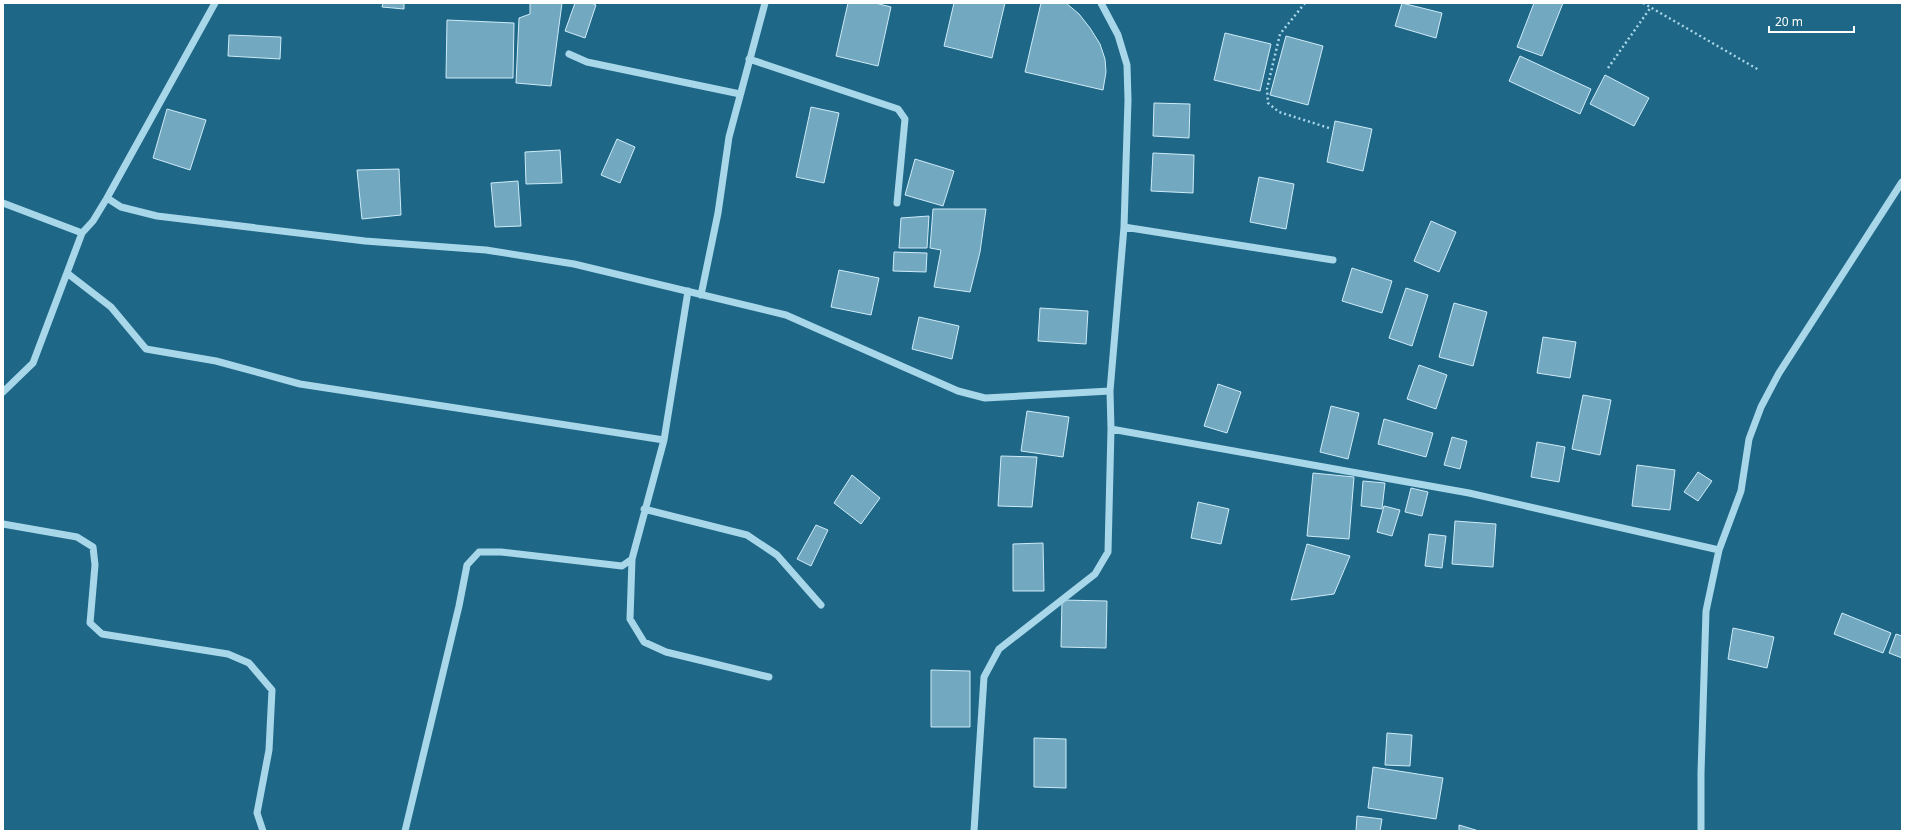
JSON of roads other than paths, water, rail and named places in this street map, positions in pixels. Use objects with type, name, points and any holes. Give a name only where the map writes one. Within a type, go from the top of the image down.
[{"type":"street","points":[[3,392],[33,363],[82,233],[93,221],[107,198],[214,3]]},
{"type":"street","points":[[701,294],[718,213],[729,138],[765,3]]},
{"type":"street","points":[[974,831],[984,677],[999,649],[1095,574],[1108,552],[1111,429],[1110,391],[1124,228],[1128,100],[1127,65],[1118,35],[1101,3]]},
{"type":"street","points":[[569,54],[587,62],[740,94]]},
{"type":"street","points":[[749,59],[898,109],[905,119],[897,203]]},
{"type":"street","points":[[1701,831],[1701,773],[1706,611],[1719,550],[1741,491],[1750,439],[1760,407],[1778,374],[1902,182]]},
{"type":"street","points":[[107,198],[122,207],[157,216],[365,241],[486,250],[574,264],[786,315],[958,391],[985,398],[1110,391]]},
{"type":"street","points":[[3,203],[82,233]]},
{"type":"street","points":[[1124,228],[1333,260]]},
{"type":"street","points":[[67,273],[111,307],[146,349],[216,361],[300,384],[664,440]]},
{"type":"street","points":[[688,291],[664,440],[644,509],[632,559],[630,619],[644,642],[666,652],[769,677]]},
{"type":"street","points":[[1111,429],[1469,493],[1719,550]]},
{"type":"street","points":[[644,509],[747,535],[777,555],[822,605]]},
{"type":"street","points":[[3,524],[77,537],[93,546],[95,565],[90,623],[102,634],[228,654],[249,663],[272,690],[269,750],[257,813],[262,831]]},
{"type":"street","points":[[405,831],[459,606],[467,565],[479,552],[501,552],[622,566],[632,559]]}]
